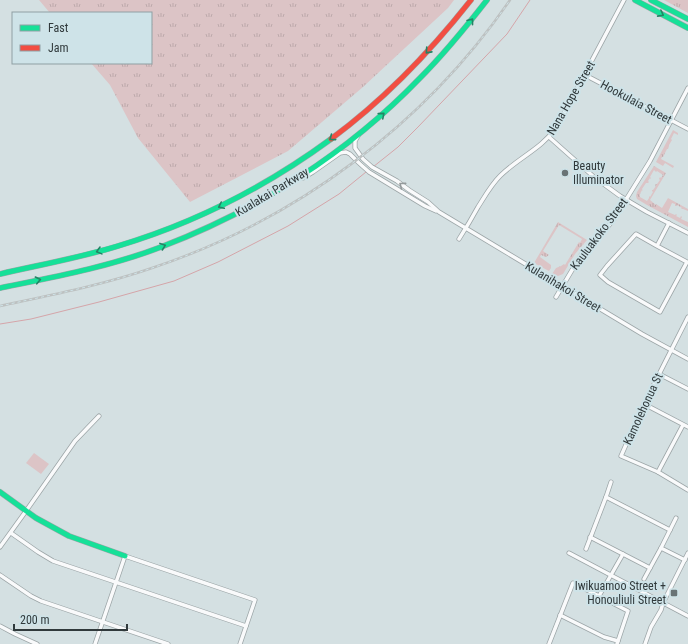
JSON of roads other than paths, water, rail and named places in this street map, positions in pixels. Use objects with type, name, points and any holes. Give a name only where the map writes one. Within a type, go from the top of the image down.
[{"type":"main road","name":"Kualakai Parkway","points":[[0,274],[86,255],[135,241],[230,202],[261,185],[319,148],[353,122],[378,100],[429,50],[471,0]]},
{"type":"main road","name":"Kualakai Parkway","points":[[0,288],[100,266],[160,247],[225,219],[282,188],[310,170],[362,132],[391,106],[423,76],[467,27],[487,0]]},
{"type":"main road","points":[[635,0],[688,28]]},
{"type":"main road","points":[[651,0],[688,19]]},
{"type":"main road","points":[[0,492],[36,518],[69,536],[125,556]]},
{"type":"street","name":"Nana Hope Street","points":[[459,239],[488,190],[498,178],[536,149],[549,137],[559,123],[624,0]]},
{"type":"street","name":"Hookulaia Street","points":[[585,75],[688,129]]},
{"type":"street","name":"Kauluakoko Street","points":[[556,297],[581,256],[611,222],[626,200],[650,161],[688,88]]},
{"type":"street","name":"Kulanihakoi Street","points":[[362,132],[357,137],[355,143],[355,148],[359,154],[370,164],[428,202],[439,212]]},
{"type":"street","points":[[549,137],[594,177],[626,200],[687,233]]},
{"type":"street","name":"Kulanihakoi Street","points":[[282,188],[308,175],[340,152],[349,153],[366,170],[425,206],[439,212],[688,359]]},
{"type":"street","points":[[657,246],[669,223]]},
{"type":"street","points":[[636,234],[657,246],[687,262],[660,312],[608,282],[600,275],[606,266],[636,234]]},
{"type":"street","name":"Kamolehonua St","points":[[688,317],[644,404],[622,456],[658,472],[688,490]]},
{"type":"street","points":[[659,374],[688,389]]},
{"type":"street","points":[[644,404],[688,428]]},
{"type":"street","points":[[0,547],[75,441],[99,416]]},
{"type":"street","points":[[658,472],[683,425]]},
{"type":"street","points":[[586,549],[611,482]]},
{"type":"street","points":[[606,497],[670,530]]},
{"type":"street","points":[[644,579],[676,518]]},
{"type":"street","points":[[11,533],[54,561],[246,626]]},
{"type":"street","points":[[590,537],[650,568]]},
{"type":"street","points":[[660,548],[685,560]]},
{"type":"street","points":[[569,553],[688,616]]},
{"type":"street","points":[[645,644],[651,628],[688,553]]},
{"type":"street","points":[[599,596],[623,554]]},
{"type":"street","points":[[95,644],[125,556],[255,600],[240,644]]},
{"type":"street","points":[[0,575],[41,601],[168,644]]},
{"type":"street","points":[[549,644],[560,615],[572,584],[628,611],[617,643],[560,615]]},
{"type":"street","points":[[0,626],[37,644]]},
{"type":"waterway","points":[[373,167],[398,147],[507,34],[530,0]]},
{"type":"waterway","points":[[0,324],[31,319],[174,281],[218,262],[288,226],[339,194],[366,172]]},
{"type":"railway","points":[[0,306],[96,285],[152,268],[205,248],[257,223],[306,195],[353,163],[397,127],[438,88],[476,45],[510,0]]},
{"type":"place","name":"Beauty Illuminator","points":[[565,173]]},
{"type":"place","name":"Iwikuamoo Street + Honouliuli Street","points":[[674,593]]}]
